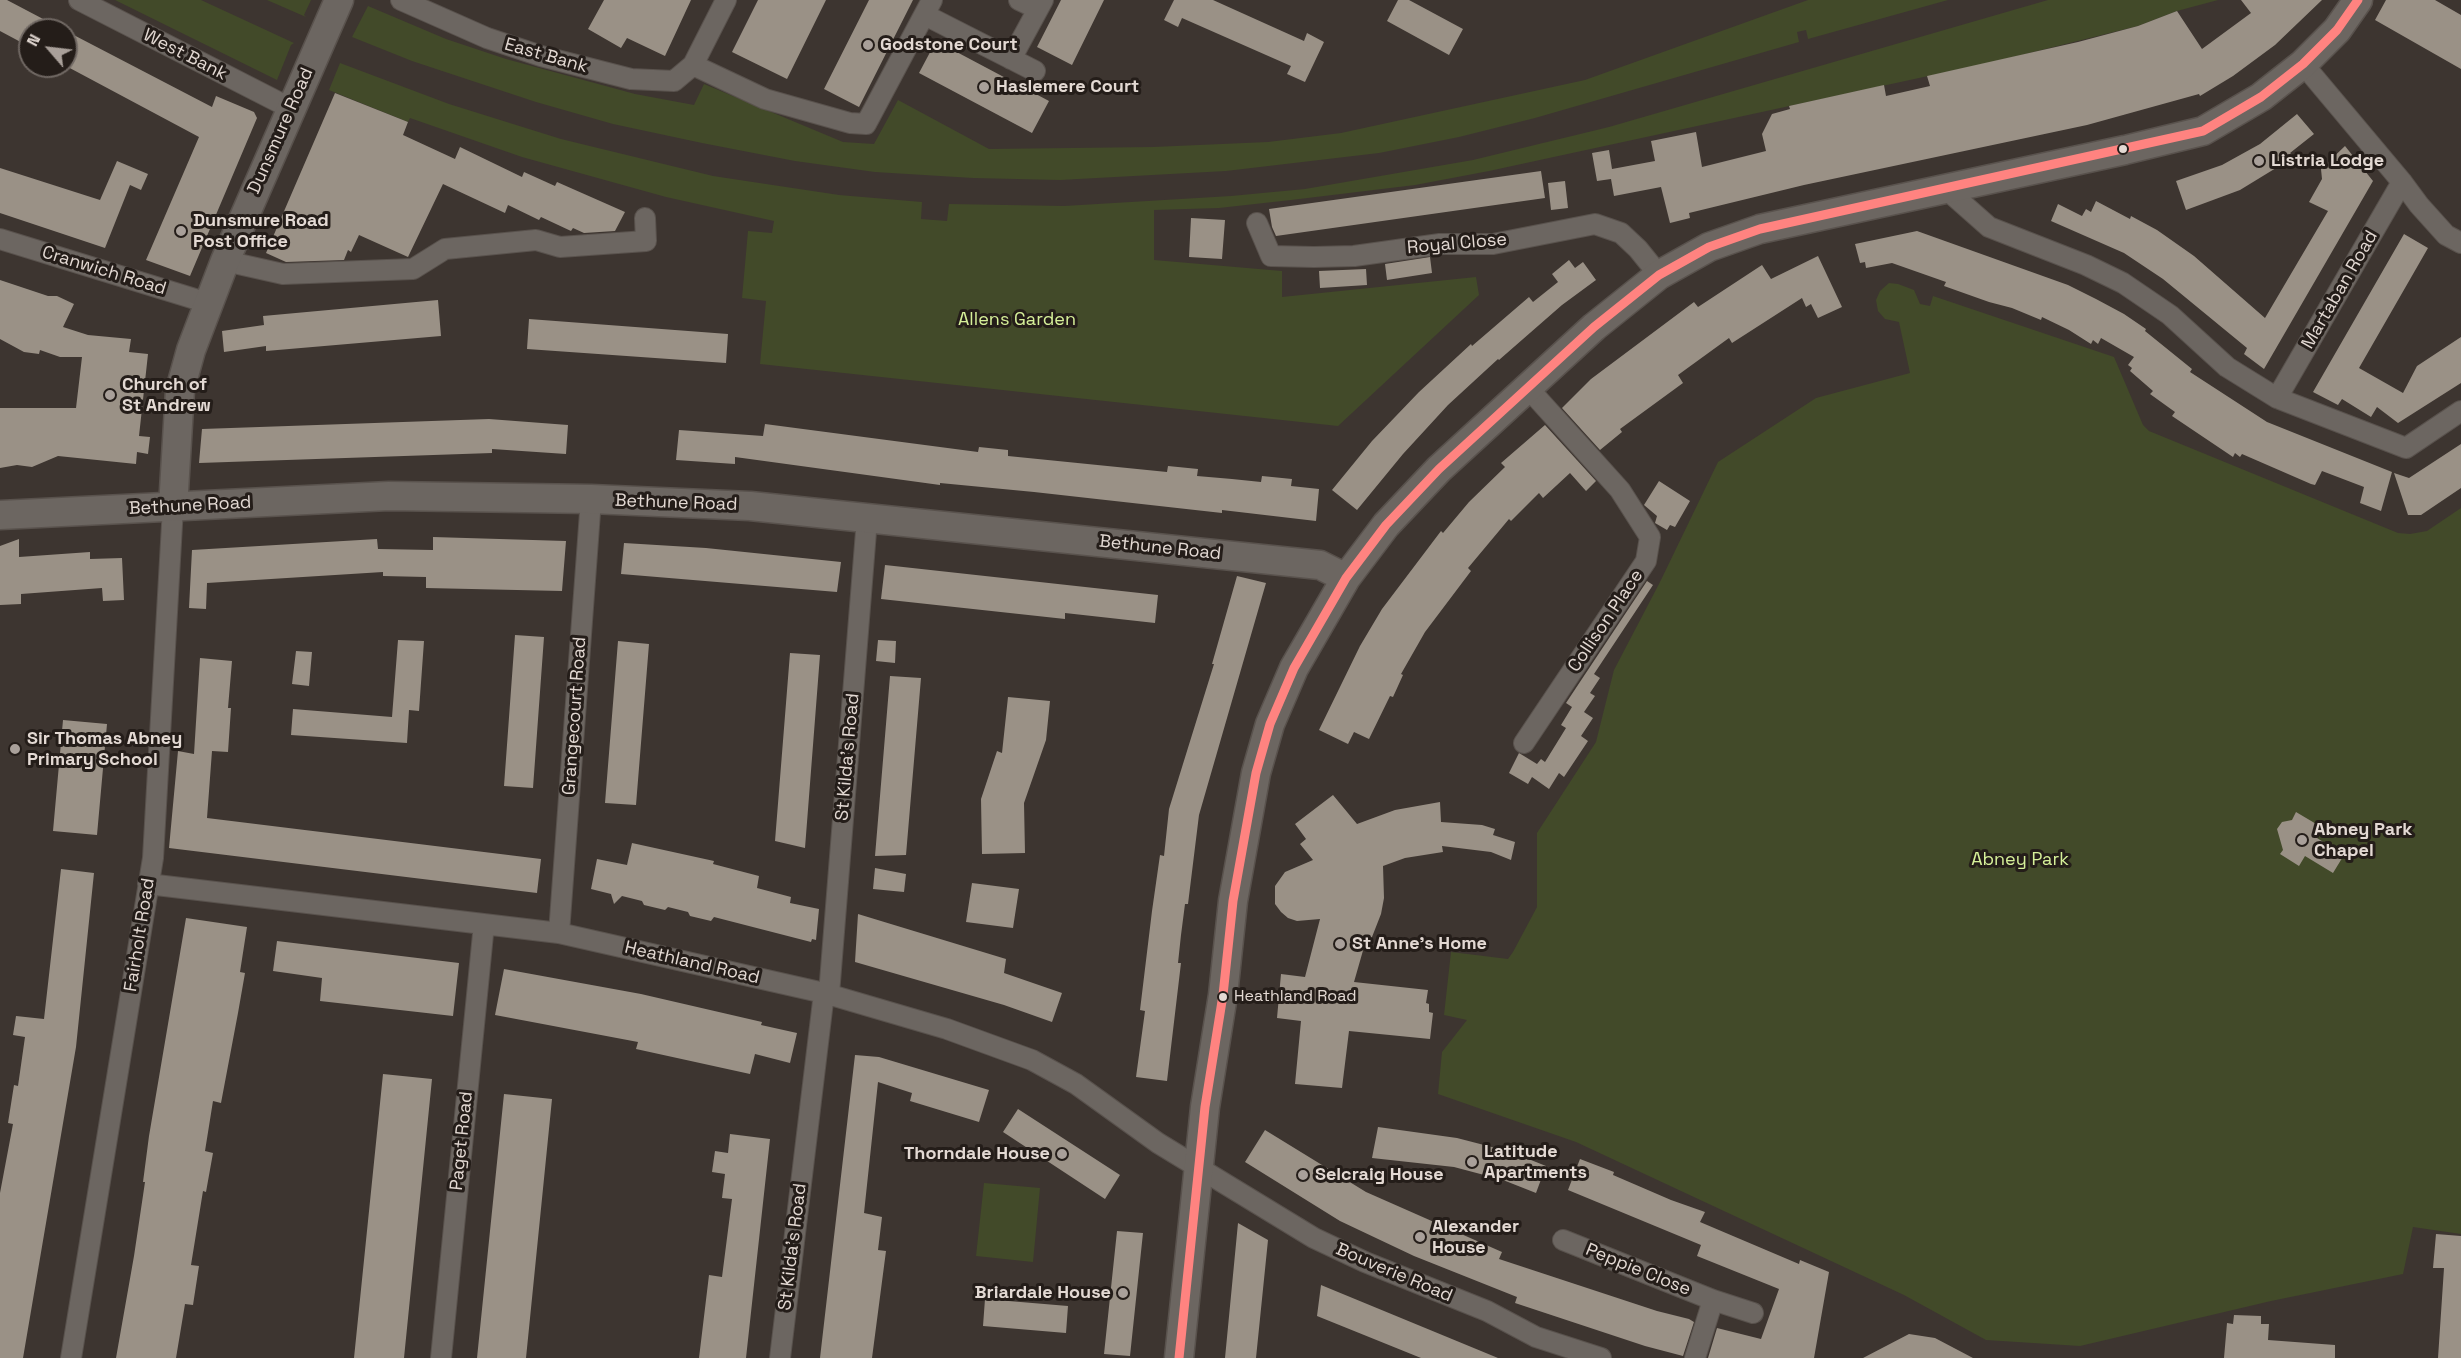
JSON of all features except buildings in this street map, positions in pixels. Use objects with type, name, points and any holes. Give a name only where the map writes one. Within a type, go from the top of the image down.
[{"type":"main road","name":"Dunsmure Road","points":[[173,507],[180,390],[190,350],[225,261],[339,0]]},
{"type":"main road","points":[[1179,1358],[1204,1107],[1223,995],[1233,901],[1256,773],[1270,724],[1294,668],[1346,578],[1386,525],[1432,477],[1594,327],[1659,275],[1717,243],[1760,229],[2203,131],[2261,97],[2303,64],[2337,30],[2358,0]]},
{"type":"main road","name":"Bethune Road","points":[[0,515],[389,496],[591,499],[750,506],[1320,565],[1346,578]]},
{"type":"street","name":"West Bank","points":[[79,0],[292,109]]},
{"type":"street","name":"East Bank","points":[[401,0],[487,38],[541,56],[631,80],[674,81],[693,65]]},
{"type":"street","points":[[726,0],[693,65],[765,99],[860,125],[866,124],[869,119],[928,7],[1011,59],[1035,71]]},
{"type":"street","points":[[1011,59],[1040,5],[1019,0]]},
{"type":"street","points":[[2303,64],[2419,205],[2446,235],[2461,243]]},
{"type":"street","name":"Martaban Road","points":[[2277,398],[2402,182]]},
{"type":"street","points":[[1946,189],[1989,227],[2086,265],[2123,283],[2170,315],[2227,368],[2277,398],[2406,448],[2461,411]]},
{"type":"street","points":[[225,261],[283,273],[328,274],[413,269],[446,249],[536,240],[560,247],[646,241],[645,218]]},
{"type":"street","name":"Royal Close","points":[[1257,223],[1271,256],[1314,257],[1354,256],[1440,244],[1493,244],[1594,224],[1621,233],[1638,249],[1659,275]]},
{"type":"street","name":"Cranwich Road","points":[[0,240],[208,303]]},
{"type":"street","name":"Collison Place","points":[[1524,743],[1646,561],[1650,537],[1620,490],[1528,388]]},
{"type":"street","name":"Grangecourt Road","points":[[559,933],[591,499]]},
{"type":"street","name":"Fairholt Road","points":[[71,1358],[153,858],[173,507]]},
{"type":"street","name":"St Kilda's Road","points":[[780,1358],[826,993],[867,519]]},
{"type":"street","name":"Heathland Road","points":[[148,884],[559,933],[826,993],[947,1029],[1032,1059],[1076,1084],[1158,1143],[1197,1166]]},
{"type":"street","name":"Paget Road","points":[[441,1358],[484,924]]},
{"type":"street","name":"Bouverie Road","points":[[1197,1166],[1314,1238],[1365,1262],[1487,1311],[1566,1353],[1600,1358]]},
{"type":"street","name":"Peppie Close","points":[[1563,1240],[1713,1300],[1753,1312]]},
{"type":"street","name":"Peppie Close","points":[[1695,1358],[1713,1300]]},
{"type":"green space","points":[[115,0],[201,0],[294,43],[291,45],[277,80]]},
{"type":"green space","points":[[267,0],[311,0],[304,15],[306,17]]},
{"type":"green space","points":[[1808,0],[1948,0],[1808,39],[1806,30],[1797,32],[1799,42],[1535,118],[1459,137],[1379,153],[1226,171],[1060,180],[875,172],[795,161],[702,143],[613,124],[536,102],[412,61],[352,37],[368,6],[446,39],[506,59],[635,94],[694,105],[704,84],[843,142],[874,144],[898,100],[989,149],[1153,147],[1268,142],[1341,133],[1585,80]]},
{"type":"green space","name":"Allens Garden","points":[[2048,0],[2218,0],[2177,11],[2138,26],[1993,62],[1489,171],[1415,185],[1291,200],[1219,208],[1154,210],[1154,260],[1282,271],[1282,297],[1476,277],[1479,295],[1338,426],[760,364],[766,301],[742,298],[748,231],[772,233],[774,221],[666,197],[522,157],[410,118],[408,122],[329,90],[340,63],[449,104],[561,139],[713,176],[839,195],[922,202],[921,219],[947,221],[949,204],[1064,206],[1231,196],[1305,189],[1473,160],[1609,127]]},
{"type":"green space","name":"Abney Park","points":[[1889,283],[1914,290],[1920,304],[1930,306],[1933,296],[2114,357],[2143,425],[2149,431],[2398,533],[2410,534],[2427,531],[2461,508],[2461,1234],[2413,1227],[2403,1274],[2271,1301],[2080,1346],[1986,1340],[1904,1295],[1576,1142],[1438,1094],[1442,1052],[1467,1020],[1444,1015],[1451,952],[1508,959],[1513,952],[1537,907],[1537,833],[1596,742],[1614,670],[1718,462],[1816,398],[1910,373],[1899,322],[1885,319],[1878,311],[1876,300],[1880,291]]},
{"type":"green space","points":[[984,1183],[1040,1188],[1033,1262],[976,1256]]},
{"type":"transit line","points":[[1179,1358],[1205,1107],[1223,995],[1233,901],[1256,773],[1270,724],[1294,668],[1346,578],[1386,525],[1439,469],[1594,327],[1659,275],[1709,247],[1760,229],[2203,131],[2261,97],[2303,64],[2337,30],[2358,0]]},
{"type":"place","name":"Godstone Court","points":[[868,45]]},
{"type":"place","name":"Haslemere Court","points":[[984,87]]},
{"type":"place","name":"Listria Lodge","points":[[2259,161]]},
{"type":"place","name":"Dunsmure Road Post Office","points":[[181,231]]},
{"type":"place","name":"Church of St Andrew","points":[[110,395]]},
{"type":"place","name":"Sir Thomas Abney Primary School","points":[[15,749]]},
{"type":"place","name":"Abney Park Chapel","points":[[2302,840]]},
{"type":"place","name":"St Anne's Home","points":[[1340,944]]},
{"type":"place","name":"Heathland Road","points":[[1223,997]]},
{"type":"place","name":"Thorndale House","points":[[1062,1154]]},
{"type":"place","name":"Latitude Apartments","points":[[1472,1162]]},
{"type":"place","name":"Selcraig House","points":[[1303,1175]]},
{"type":"place","name":"Alexander House","points":[[1420,1237]]},
{"type":"place","name":"Briardale House","points":[[1123,1293]]}]
